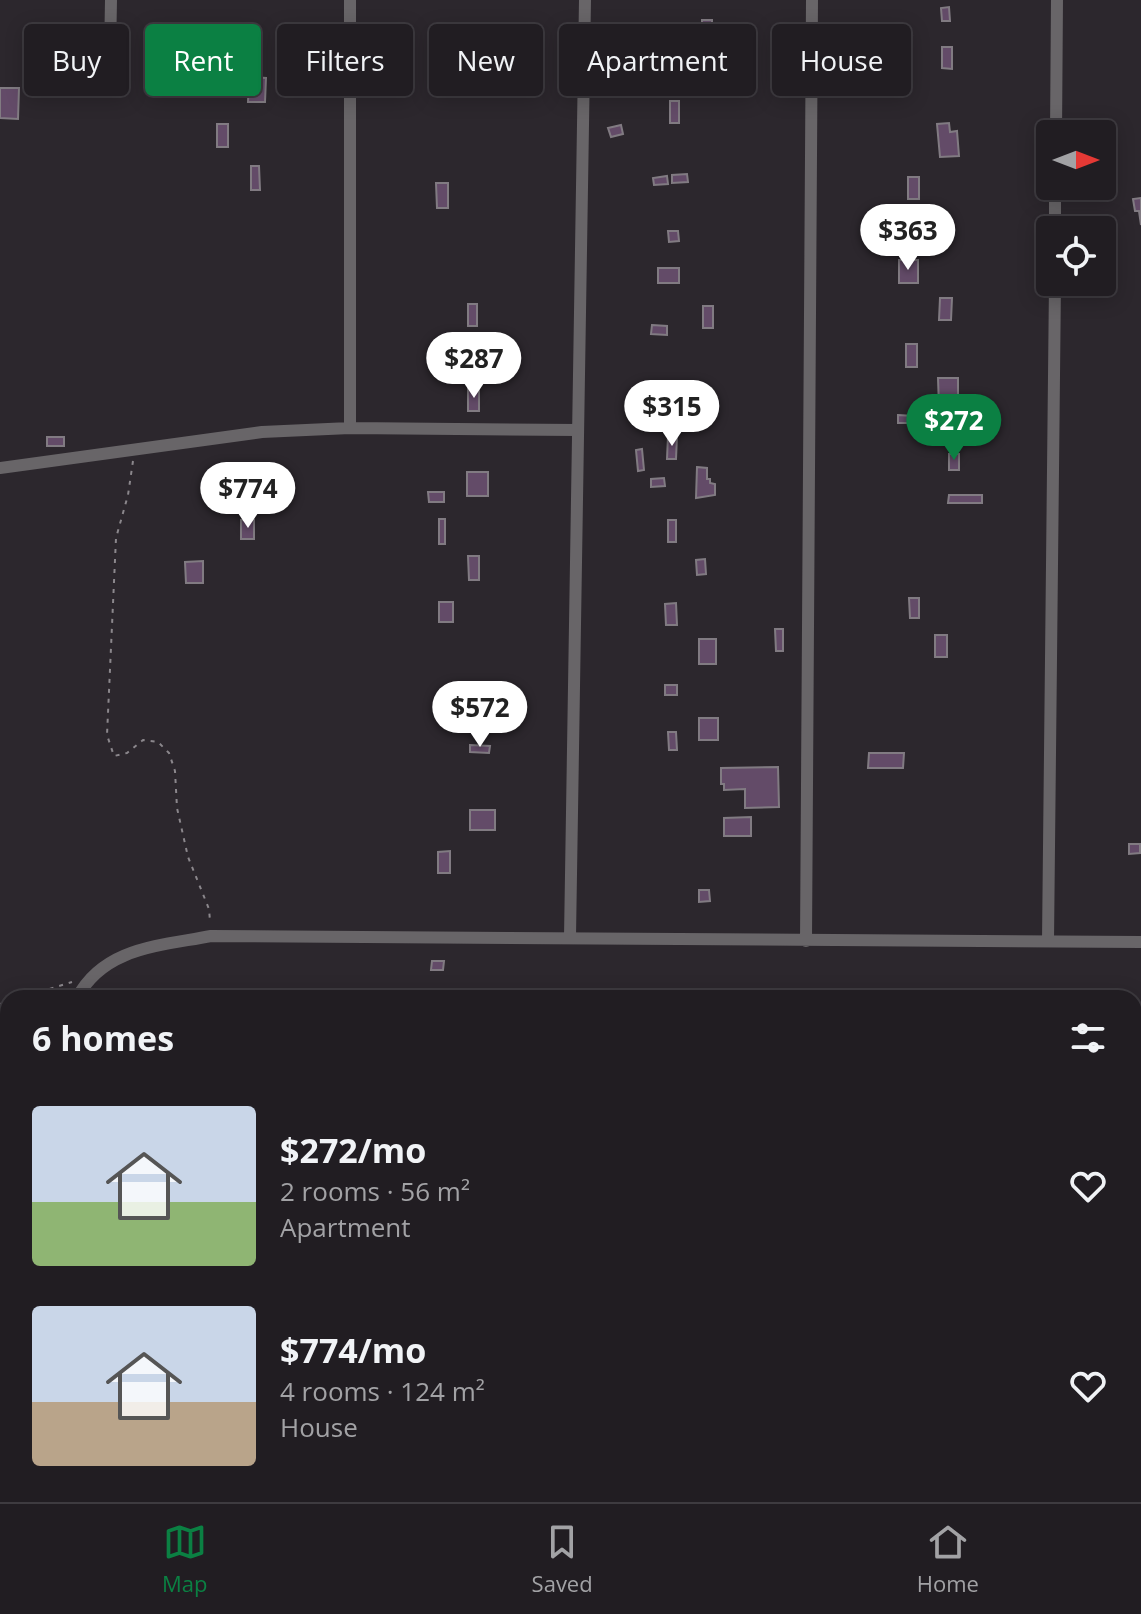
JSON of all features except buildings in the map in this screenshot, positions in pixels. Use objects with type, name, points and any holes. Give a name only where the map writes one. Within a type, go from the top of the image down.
[{"type":"street","points":[[111,0],[111,24]]},
{"type":"street","points":[[350,0],[350,428]]},
{"type":"street","points":[[570,937],[585,0]]},
{"type":"street","points":[[806,941],[812,0]]},
{"type":"street","points":[[1056,120],[1057,0]]},
{"type":"street","points":[[1048,941],[1055,296]]},
{"type":"street","points":[[0,468],[262,432],[350,428],[577,430]]},
{"type":"street","points":[[82,990],[89,977],[119,956],[211,936],[1141,942]]},
{"type":"path","points":[[135,448],[128,495],[116,538],[107,735],[114,756],[127,753],[143,740],[158,742],[169,753],[175,771],[177,808],[188,857],[209,909],[211,936]]},
{"type":"path","points":[[47,990],[89,977]]}]
